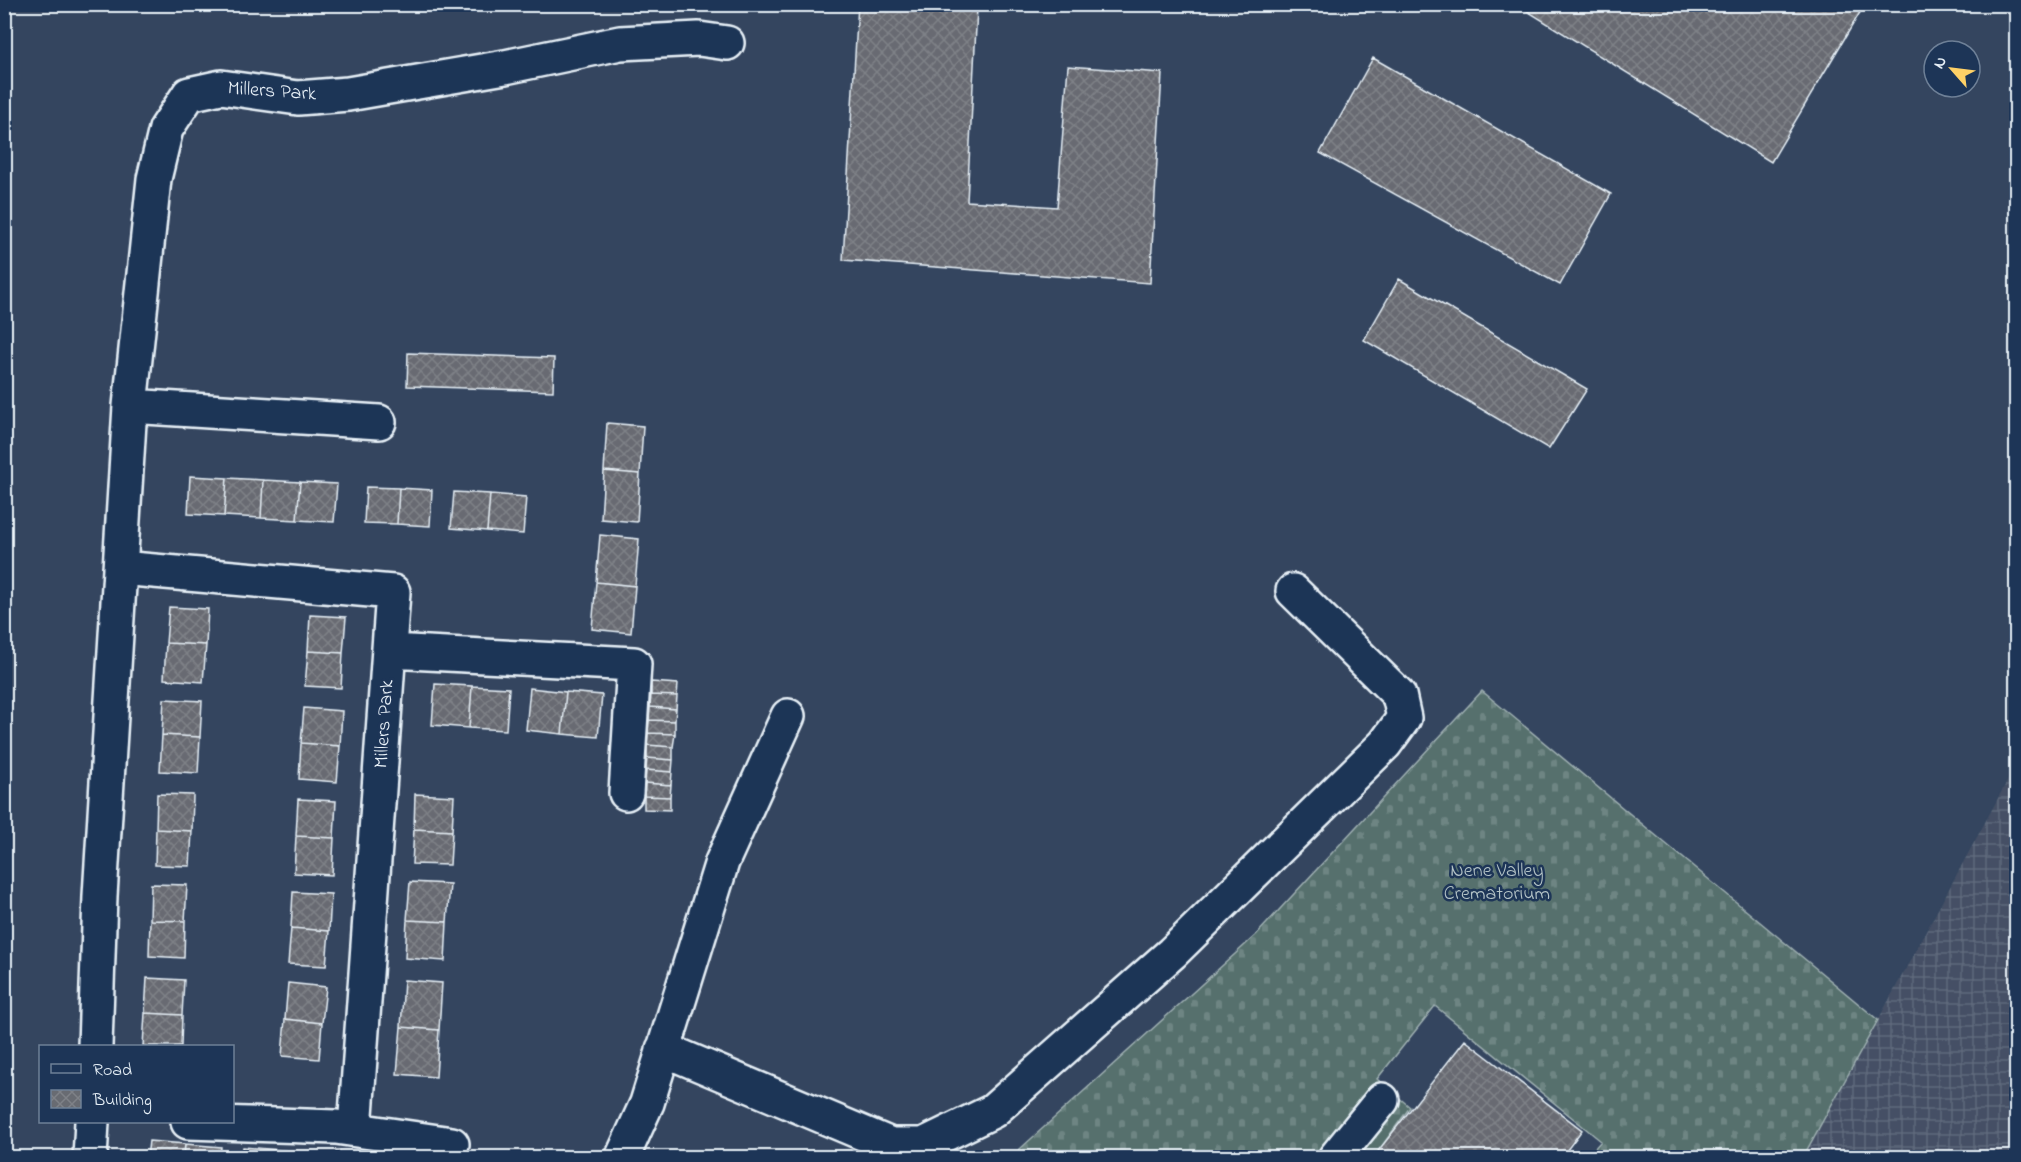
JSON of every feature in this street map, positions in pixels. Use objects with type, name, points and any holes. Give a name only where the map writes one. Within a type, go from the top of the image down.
[{"type":"street","name":"Millers Park","points":[[95,1045],[100,896],[130,406],[154,179],[166,129],[189,94],[221,87],[298,98],[348,94],[505,67],[620,43],[699,39],[727,44]]},
{"type":"street","points":[[130,406],[379,422]]},
{"type":"street","name":"Millers Park","points":[[120,568],[393,592],[355,1129]]},
{"type":"street","points":[[663,1049],[891,1145],[923,1145],[993,1111],[1172,953],[1385,744],[1404,718],[1399,694],[1293,591]]},
{"type":"street","points":[[390,651],[634,664],[626,793]]},
{"type":"street","points":[[622,1158],[646,1103],[722,862],[788,716]]},
{"type":"street","points":[[1335,1158],[1382,1100]]},
{"type":"street","points":[[90,1158],[92,1123]]},
{"type":"street","points":[[212,1123],[355,1129],[452,1144]]},
{"type":"shaded area","points":[[2016,765],[2016,1157],[1803,1157],[1878,1020]]},
{"type":"green space","name":"Nene Valley Crematorium","points":[[1482,691],[1878,1020],[1803,1157],[1587,1157],[1601,1141],[1435,1006],[1377,1079],[1410,1107],[1379,1150],[1387,1157],[1010,1158],[1256,935]]},
{"type":"building","points":[[858,4],[937,4],[977,8],[967,201],[1057,207],[1068,66],[1162,73],[1150,283],[843,260]]},
{"type":"building","points":[[1516,4],[1865,4],[1771,162]]},
{"type":"building","points":[[1373,58],[1611,194],[1560,285],[1320,153]]},
{"type":"building","points":[[1399,279],[1587,389],[1549,449],[1364,340]]},
{"type":"building","points":[[408,353],[554,358],[553,391],[407,386]]},
{"type":"building","points":[[607,423],[643,426],[640,474],[604,471]]},
{"type":"building","points":[[604,471],[640,474],[637,522],[601,519]]},
{"type":"building","points":[[190,476],[227,478],[224,516],[188,514]]},
{"type":"building","points":[[227,478],[263,480],[261,518],[224,516]]},
{"type":"building","points":[[263,480],[300,482],[297,520],[261,518]]},
{"type":"building","points":[[300,482],[337,484],[334,522],[297,520]]},
{"type":"building","points":[[366,487],[399,488],[397,524],[364,523]]},
{"type":"building","points":[[399,488],[432,490],[430,526],[397,524]]},
{"type":"building","points":[[454,492],[490,494],[487,531],[451,528]]},
{"type":"building","points":[[490,494],[526,497],[523,534],[487,531]]},
{"type":"building","points":[[600,535],[639,539],[635,586],[596,582]]},
{"type":"building","points":[[596,582],[635,586],[631,633],[592,629]]},
{"type":"building","points":[[169,607],[208,609],[206,645],[166,643]]},
{"type":"building","points":[[310,615],[346,617],[343,653],[308,651]]},
{"type":"building","points":[[166,643],[206,645],[203,682],[164,679]]},
{"type":"building","points":[[308,651],[343,653],[341,688],[305,686]]},
{"type":"building","points":[[651,682],[678,684],[677,696],[651,695]]},
{"type":"building","points":[[435,684],[472,686],[469,728],[432,725]]},
{"type":"building","points":[[472,686],[509,688],[506,730],[469,728]]},
{"type":"building","points":[[530,688],[566,692],[562,734],[526,730]]},
{"type":"building","points":[[566,692],[602,695],[598,737],[562,734]]},
{"type":"building","points":[[651,695],[677,696],[676,709],[650,707]]},
{"type":"building","points":[[164,699],[202,701],[200,737],[162,735]]},
{"type":"building","points":[[650,707],[676,709],[675,721],[649,720]]},
{"type":"building","points":[[304,708],[342,711],[340,746],[301,743]]},
{"type":"building","points":[[649,720],[675,721],[675,734],[648,733]]},
{"type":"building","points":[[648,733],[675,734],[673,747],[647,745]]},
{"type":"building","points":[[162,735],[200,737],[198,773],[160,771]]},
{"type":"building","points":[[301,743],[340,746],[337,782],[299,779]]},
{"type":"building","points":[[647,745],[673,747],[673,760],[647,758]]},
{"type":"building","points":[[647,758],[673,760],[672,772],[646,770]]},
{"type":"building","points":[[646,770],[672,772],[671,785],[645,783]]},
{"type":"building","points":[[645,783],[671,785],[670,797],[644,796]]},
{"type":"building","points":[[157,794],[193,795],[192,831],[156,829]]},
{"type":"building","points":[[415,794],[454,796],[452,831],[414,829]]},
{"type":"building","points":[[644,796],[670,797],[670,810],[644,809]]},
{"type":"building","points":[[298,799],[336,801],[334,838],[296,836]]},
{"type":"building","points":[[156,829],[192,831],[190,866],[155,865]]},
{"type":"building","points":[[414,829],[452,831],[450,865],[412,864]]},
{"type":"building","points":[[296,836],[334,838],[332,875],[294,873]]},
{"type":"building","points":[[410,882],[450,884],[447,922],[407,920]]},
{"type":"building","points":[[151,884],[187,885],[185,921],[150,920]]},
{"type":"building","points":[[293,892],[331,894],[329,931],[291,928]]},
{"type":"building","points":[[150,920],[185,921],[184,958],[149,956]]},
{"type":"building","points":[[407,920],[447,922],[445,961],[405,958]]},
{"type":"building","points":[[291,928],[329,931],[326,966],[288,964]]},
{"type":"building","points":[[147,978],[184,980],[182,1015],[145,1013]]},
{"type":"building","points":[[404,980],[442,983],[439,1030],[401,1027]]},
{"type":"building","points":[[288,983],[326,987],[322,1023],[285,1019]]},
{"type":"building","points":[[145,1013],[182,1015],[181,1045],[143,1045]]},
{"type":"building","points":[[285,1019],[322,1023],[319,1059],[282,1056]]},
{"type":"building","points":[[401,1027],[439,1030],[436,1077],[397,1074]]},
{"type":"building","points":[[1465,1040],[1582,1130],[1561,1158],[1387,1158],[1378,1151]]},
{"type":"building","points":[[149,1141],[185,1144],[184,1158],[147,1158]]},
{"type":"building","points":[[185,1144],[221,1147],[220,1158],[184,1158]]},
{"type":"building","points":[[243,1147],[279,1150],[278,1158],[242,1158]]},
{"type":"building","points":[[279,1150],[314,1153],[314,1158],[278,1158]]},
{"type":"building","points":[[336,1152],[371,1155],[371,1158],[335,1158]]}]
